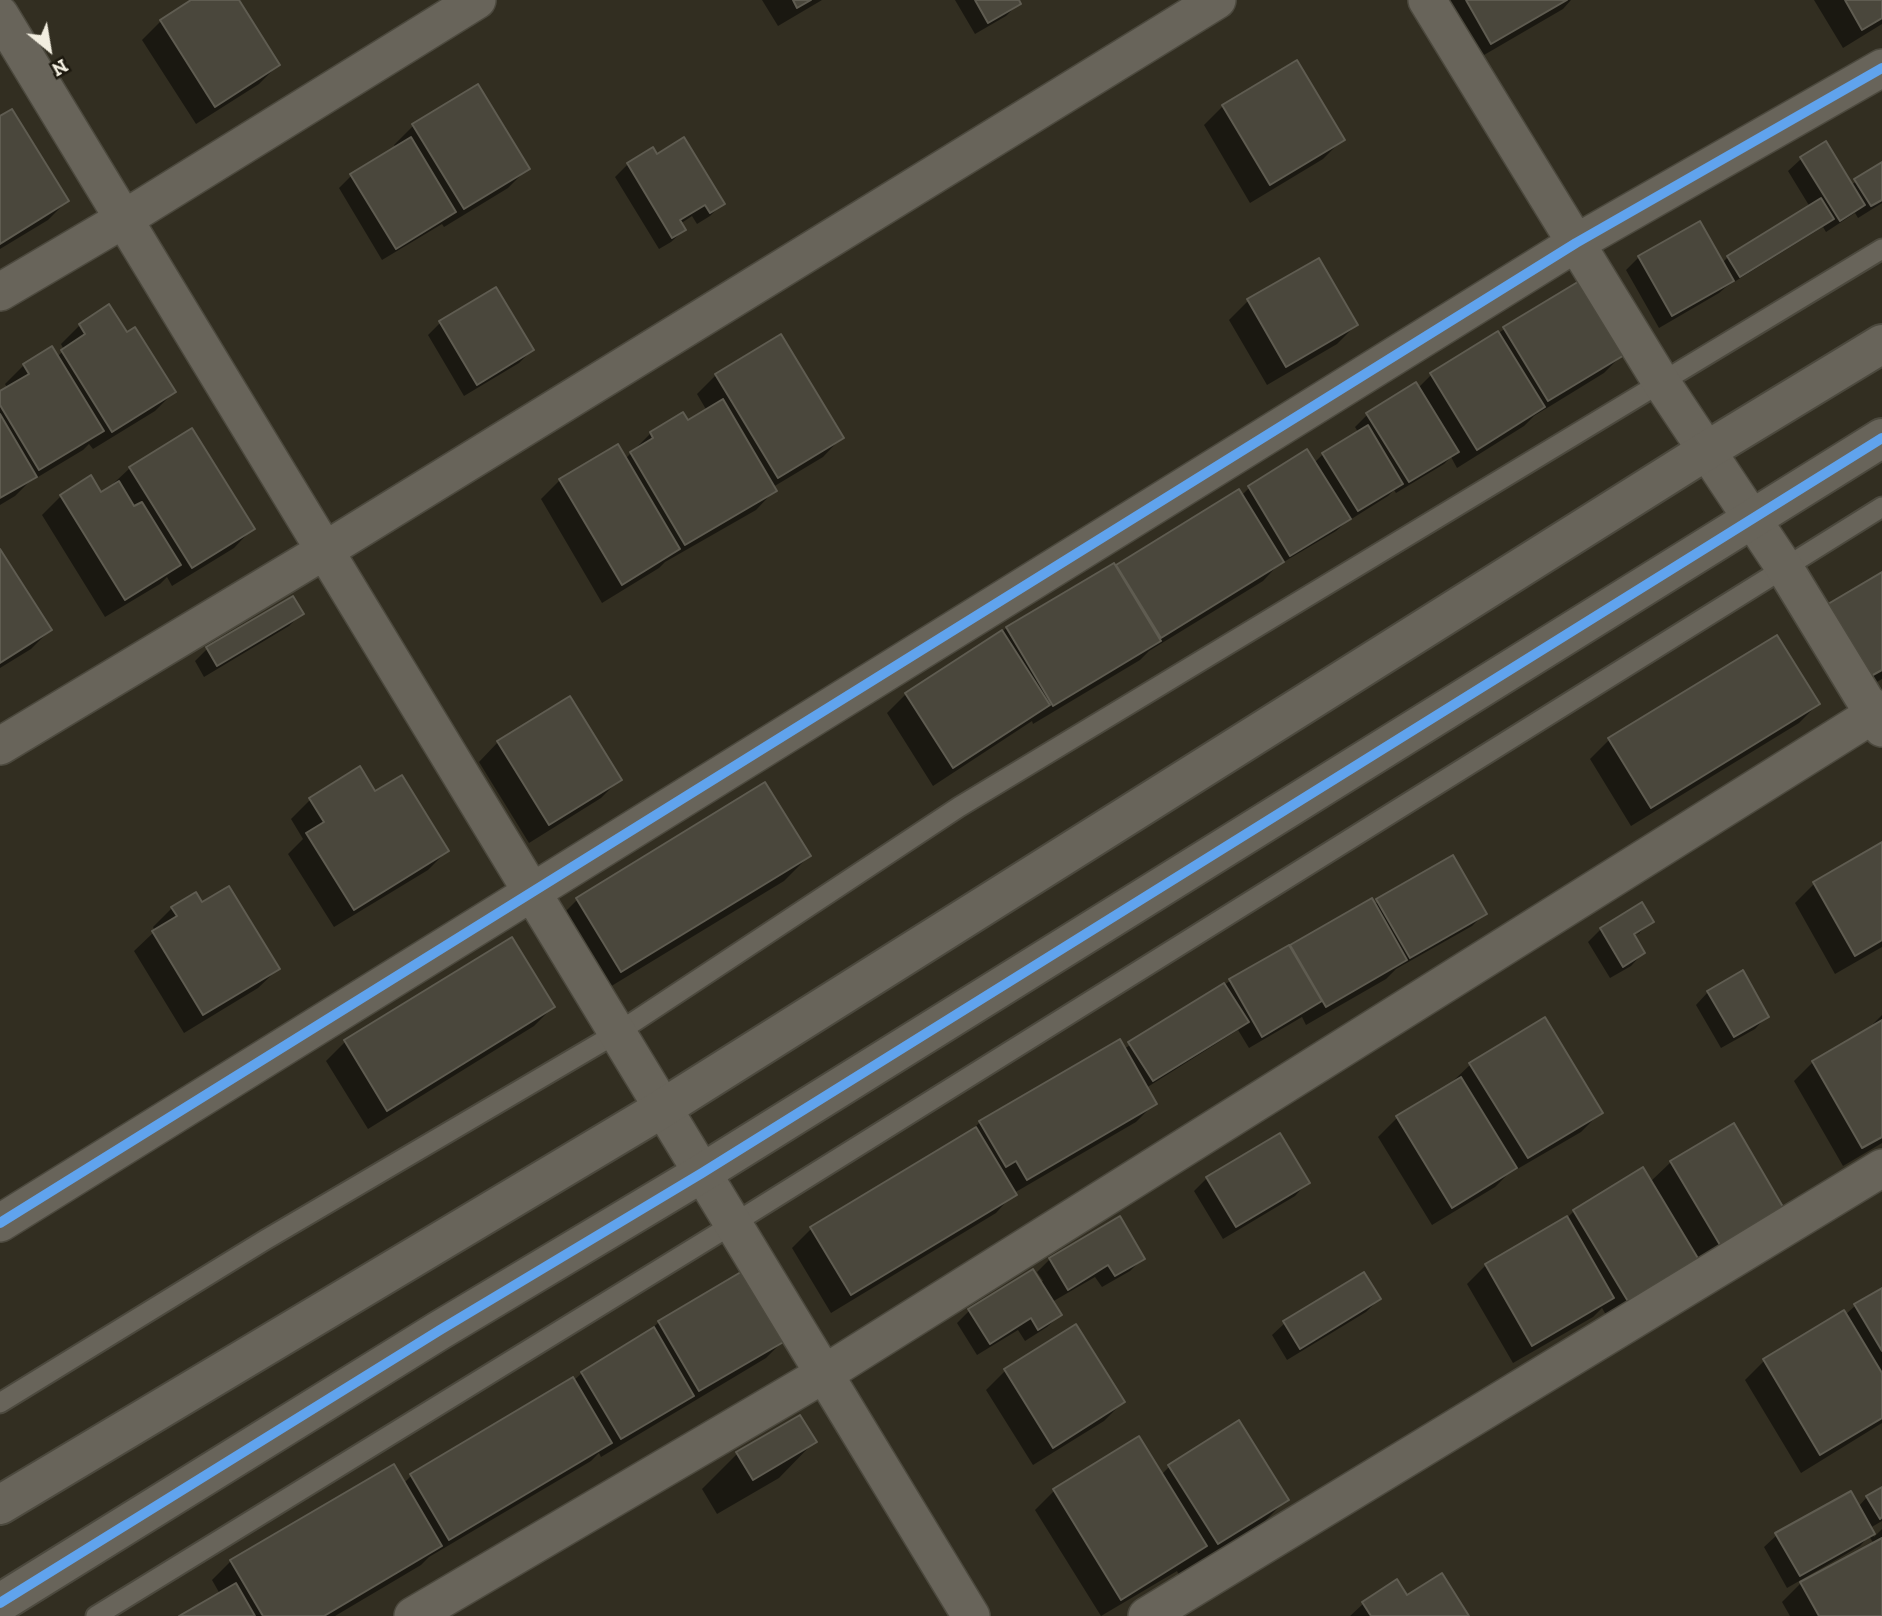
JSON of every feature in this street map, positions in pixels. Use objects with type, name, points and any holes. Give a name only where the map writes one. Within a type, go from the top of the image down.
[{"type":"street","points":[[0,292],[124,219],[478,0]]},
{"type":"street","points":[[0,746],[324,551],[1217,0]]},
{"type":"street","points":[[413,1616],[824,1374],[1879,717],[1752,517],[1661,382],[1427,0]]},
{"type":"street","points":[[0,15],[971,1616]]},
{"type":"street","points":[[0,1223],[1576,243],[1882,68]]},
{"type":"street","points":[[0,1505],[663,1108],[1882,344]]},
{"type":"street","points":[[0,1603],[440,1330],[702,1173],[1882,438]]},
{"type":"street","points":[[1147,1616],[1882,1168]]},
{"type":"lane","points":[[0,1403],[265,1240],[617,1033],[958,807],[1882,249]]},
{"type":"lane","points":[[96,1616],[733,1224],[1882,507]]},
{"type":"building","points":[[191,0],[239,0],[280,65],[215,107],[160,20]]},
{"type":"building","points":[[793,0],[811,0],[797,8]]},
{"type":"building","points":[[975,0],[1019,0],[1021,4],[988,23]]},
{"type":"building","points":[[1466,0],[1567,0],[1491,44]]},
{"type":"building","points":[[1845,0],[1882,0],[1882,18],[1862,30]]},
{"type":"building","points":[[1297,60],[1345,140],[1270,185],[1222,105]]},
{"type":"building","points":[[478,84],[530,169],[464,209],[412,124]]},
{"type":"building","points":[[12,109],[69,201],[0,244],[0,116]]},
{"type":"building","points":[[411,137],[456,212],[396,249],[350,174]]},
{"type":"building","points":[[684,137],[725,204],[710,213],[705,205],[680,220],[686,230],[672,238],[627,163],[653,147],[657,154]]},
{"type":"building","points":[[1826,141],[1865,205],[1840,221],[1800,157]]},
{"type":"building","points":[[1882,162],[1882,200],[1871,206],[1854,179]]},
{"type":"building","points":[[1821,198],[1834,219],[1740,277],[1727,256]]},
{"type":"building","points":[[1700,221],[1734,281],[1672,316],[1638,256]]},
{"type":"building","points":[[1319,258],[1358,325],[1286,367],[1247,299]]},
{"type":"building","points":[[1581,280],[1626,354],[1548,401],[1503,327]]},
{"type":"building","points":[[496,287],[534,350],[477,385],[439,321]]},
{"type":"building","points":[[109,304],[127,332],[135,327],[176,392],[112,432],[61,350],[85,334],[79,324]]},
{"type":"building","points":[[1498,331],[1545,407],[1477,450],[1430,373]]},
{"type":"building","points":[[781,334],[844,438],[778,478],[715,374]]},
{"type":"building","points":[[52,346],[104,431],[39,470],[0,405],[0,391],[29,374],[23,364]]},
{"type":"building","points":[[1416,382],[1459,452],[1409,482],[1366,413]]},
{"type":"building","points":[[723,399],[777,491],[685,545],[630,452],[653,438],[650,432],[683,412],[688,420]]},
{"type":"building","points":[[0,414],[37,477],[0,498]]},
{"type":"building","points":[[1368,425],[1403,484],[1358,511],[1322,453]]},
{"type":"building","points":[[192,428],[255,529],[192,568],[129,467]]},
{"type":"building","points":[[618,444],[680,549],[622,585],[559,479]]},
{"type":"building","points":[[1307,449],[1351,519],[1290,556],[1248,486]]},
{"type":"building","points":[[91,475],[101,492],[119,481],[134,506],[142,502],[181,565],[125,600],[60,495]]},
{"type":"building","points":[[1239,489],[1284,562],[1161,638],[1116,565]]},
{"type":"building","points":[[0,549],[52,630],[0,663]]},
{"type":"building","points":[[1114,563],[1161,641],[1053,706],[1006,627]]},
{"type":"building","points":[[1882,572],[1882,670],[1871,676],[1828,604]]},
{"type":"building","points":[[293,596],[304,614],[217,666],[206,647]]},
{"type":"building","points":[[1002,630],[1050,705],[953,768],[905,693]]},
{"type":"building","points":[[1777,635],[1820,704],[1651,808],[1608,738]]},
{"type":"building","points":[[570,696],[622,780],[549,825],[497,741]]},
{"type":"building","points":[[360,766],[375,791],[402,775],[449,851],[354,910],[306,833],[324,822],[309,798]]},
{"type":"building","points":[[765,782],[811,856],[621,972],[576,898]]},
{"type":"building","points":[[1882,842],[1882,940],[1855,956],[1813,882]]},
{"type":"building","points":[[1453,855],[1487,914],[1410,958],[1376,899]]},
{"type":"building","points":[[229,886],[280,969],[203,1015],[152,931],[177,916],[171,907],[196,892],[202,902]]},
{"type":"building","points":[[1372,898],[1407,960],[1326,1007],[1290,945]]},
{"type":"building","points":[[1642,902],[1654,922],[1634,934],[1645,953],[1623,967],[1600,928]]},
{"type":"building","points":[[512,937],[555,1007],[387,1111],[344,1040]]},
{"type":"building","points":[[1289,945],[1322,1001],[1262,1037],[1229,979]]},
{"type":"building","points":[[1743,970],[1769,1017],[1734,1037],[1707,991]]},
{"type":"building","points":[[1224,983],[1249,1022],[1153,1081],[1128,1042]]},
{"type":"building","points":[[1545,1017],[1603,1113],[1528,1158],[1469,1063]]},
{"type":"building","points":[[1882,1020],[1882,1137],[1862,1148],[1812,1061]]},
{"type":"building","points":[[1120,1039],[1157,1104],[1027,1180],[1016,1161],[1006,1167],[979,1121]]},
{"type":"building","points":[[1461,1077],[1517,1168],[1452,1208],[1396,1116]]},
{"type":"building","points":[[1734,1123],[1786,1212],[1723,1250],[1670,1161]]},
{"type":"building","points":[[976,1127],[1017,1195],[851,1295],[810,1227]]},
{"type":"building","points":[[1280,1133],[1310,1183],[1236,1227],[1206,1177]]},
{"type":"building","points":[[1643,1167],[1702,1265],[1632,1308],[1573,1210]]},
{"type":"building","points":[[1120,1216],[1145,1259],[1115,1276],[1108,1265],[1068,1290],[1049,1258]]},
{"type":"building","points":[[1567,1216],[1614,1298],[1532,1346],[1485,1264]]},
{"type":"building","points":[[746,1269],[787,1340],[699,1391],[658,1321]]},
{"type":"building","points":[[1033,1269],[1062,1315],[1038,1330],[1031,1318],[990,1344],[968,1309]]},
{"type":"building","points":[[1364,1272],[1381,1299],[1300,1349],[1283,1321]]},
{"type":"building","points":[[1882,1288],[1882,1351],[1854,1304]]},
{"type":"building","points":[[1844,1310],[1882,1373],[1882,1418],[1820,1455],[1763,1359]]},
{"type":"building","points":[[1076,1324],[1125,1402],[1053,1448],[1004,1369]]},
{"type":"building","points":[[654,1327],[694,1396],[621,1439],[581,1372]]},
{"type":"building","points":[[573,1377],[612,1443],[449,1540],[410,1474]]},
{"type":"building","points":[[800,1415],[817,1442],[753,1480],[736,1452]]},
{"type":"building","points":[[1239,1420],[1289,1500],[1218,1544],[1168,1465]]},
{"type":"building","points":[[1139,1436],[1207,1546],[1121,1600],[1053,1489]]},
{"type":"building","points":[[394,1464],[442,1546],[324,1616],[263,1616],[230,1560]]},
{"type":"building","points":[[1882,1487],[1882,1517],[1880,1519],[1866,1496]]},
{"type":"building","points":[[1851,1491],[1875,1534],[1800,1576],[1775,1533]]},
{"type":"building","points":[[1882,1538],[1882,1616],[1819,1616],[1800,1582]]},
{"type":"building","points":[[1442,1573],[1469,1616],[1371,1616],[1362,1602],[1397,1579],[1407,1595]]},
{"type":"building","points":[[236,1583],[255,1616],[179,1616]]},
{"type":"cycle path","points":[[0,1223],[1576,243],[1882,68]]},
{"type":"cycle path","points":[[0,1603],[440,1330],[702,1173],[1882,438]]}]
